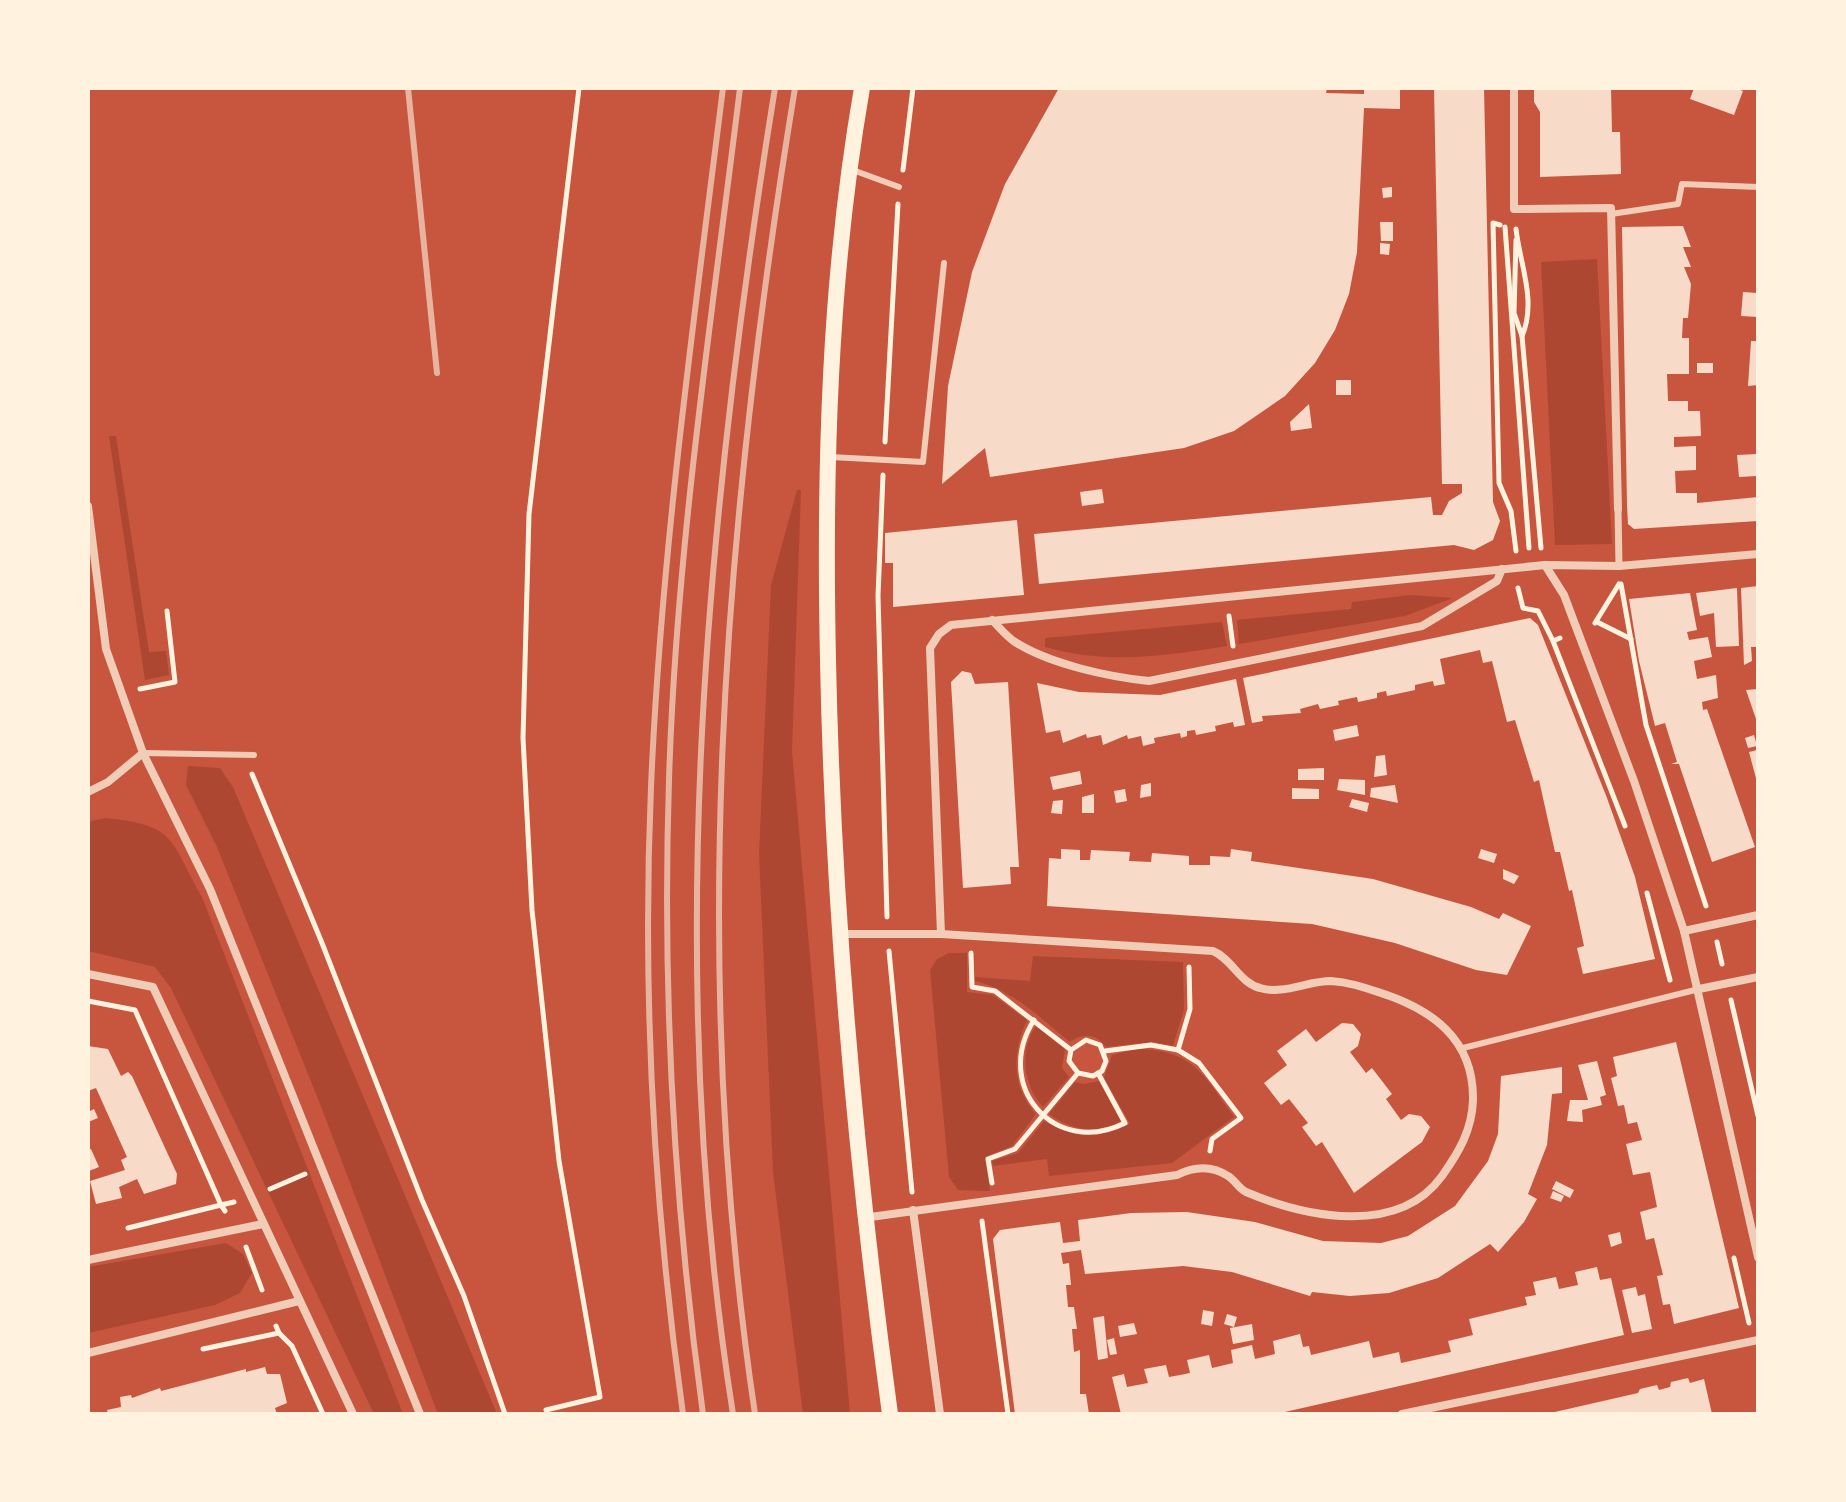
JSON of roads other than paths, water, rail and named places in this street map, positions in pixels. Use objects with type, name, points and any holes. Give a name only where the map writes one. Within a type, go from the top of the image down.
[{"type":"main road","points":[[862,88],[848,168],[833,318],[827,457],[830,757],[837,934],[863,1218],[890,1414]]},
{"type":"street","points":[[1514,88],[1514,209],[1611,208],[1619,566]]},
{"type":"street","points":[[88,506],[106,649],[121,693],[143,753],[210,889],[420,1414]]},
{"type":"street","points":[[941,934],[930,648],[939,634],[951,625],[1545,565],[1619,566],[1758,554]]},
{"type":"street","points":[[1545,565],[1564,595],[1634,781],[1684,931],[1758,1257]]},
{"type":"street","points":[[992,620],[1015,642],[1078,667],[1107,677],[1149,681],[1422,626],[1497,581],[1502,569]]},
{"type":"street","points":[[88,792],[108,782],[143,753]]},
{"type":"street","points":[[1684,931],[1758,915]]},
{"type":"street","points":[[837,934],[941,934],[1188,950],[1223,956],[1242,977],[1258,988],[1283,990],[1331,981],[1419,1006],[1455,1035],[1473,1078],[1473,1110],[1466,1140],[1433,1188],[1401,1208],[1346,1218],[1242,1191],[1228,1176],[1209,1168],[1192,1168],[1177,1175],[863,1218]]},
{"type":"street","points":[[88,974],[153,987],[353,1414]]},
{"type":"street","points":[[1699,989],[1758,977]]},
{"type":"street","points":[[913,1210],[940,1414]]},
{"type":"street","points":[[88,1260],[263,1224]]},
{"type":"street","points":[[88,1353],[299,1301]]},
{"type":"street","points":[[1402,1414],[1756,1340]]},
{"type":"lane","points":[[848,168],[899,187]]},
{"type":"lane","points":[[1611,214],[1678,204],[1682,184],[1758,187]]},
{"type":"lane","points":[[827,457],[923,462],[944,263]]},
{"type":"lane","points":[[143,753],[254,755]]},
{"type":"lane","points":[[1463,1048],[1699,989]]},
{"type":"railway","points":[[408,88],[437,373]]},
{"type":"railway","points":[[683,1414],[664,1258],[653,1101],[648,944],[651,787],[671,524],[723,88]]},
{"type":"railway","points":[[703,1414],[684,1256],[672,1098],[667,939],[669,780],[687,520],[740,88]]},
{"type":"railway","points":[[733,1414],[712,1248],[700,1082],[697,916],[701,750],[712,584],[729,418],[775,88]]},
{"type":"railway","points":[[755,1414],[734,1247],[723,1080],[719,915],[722,750],[733,585],[749,420],[795,88]]}]
